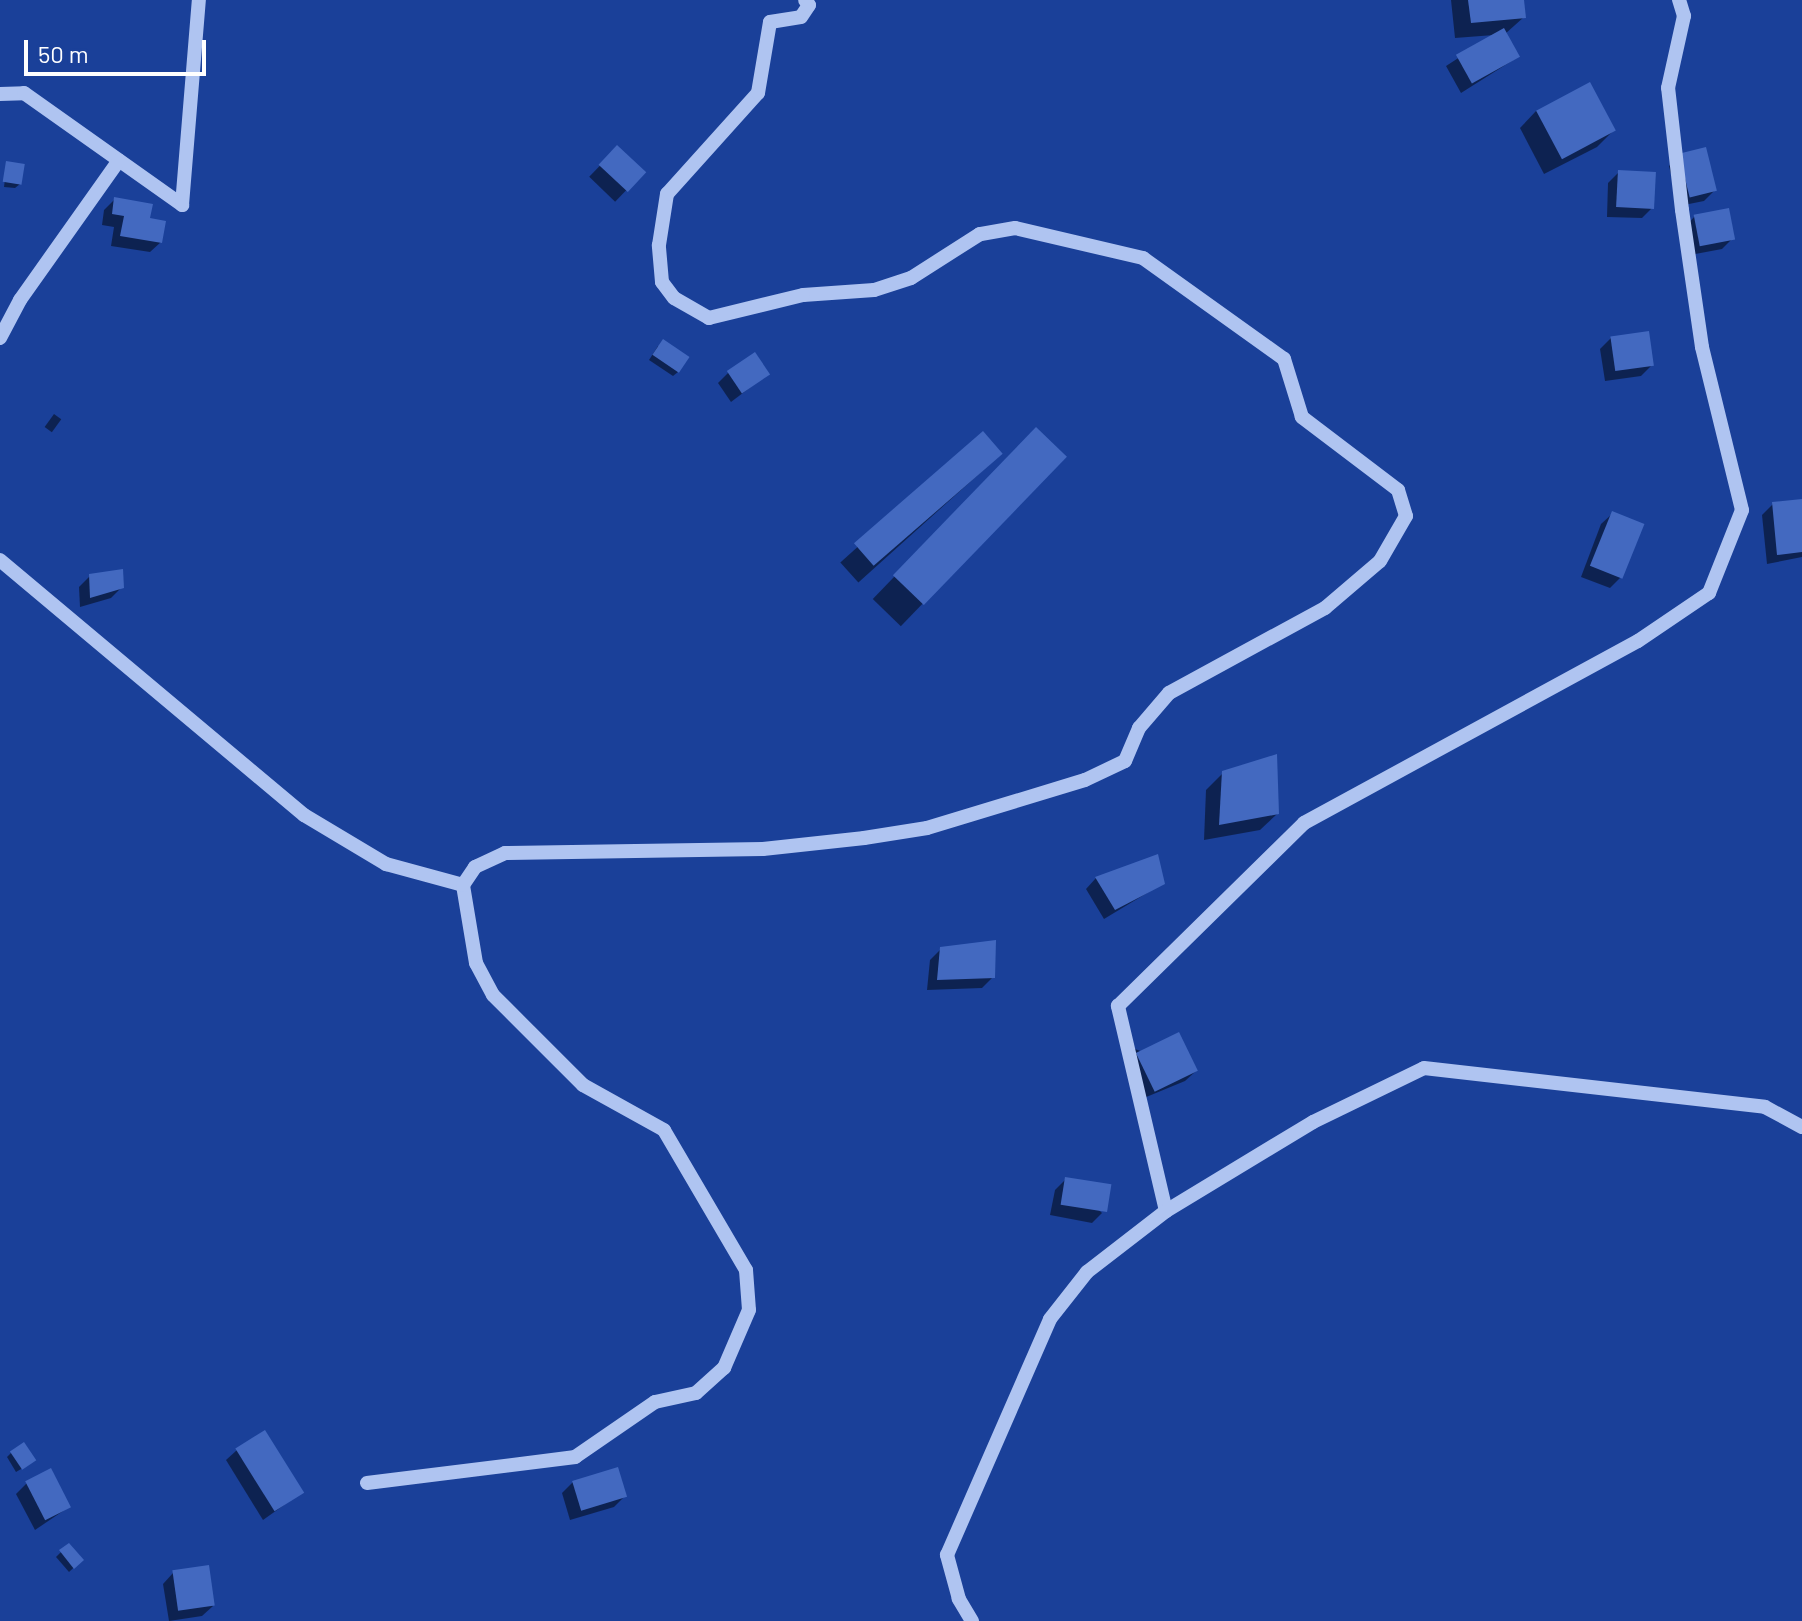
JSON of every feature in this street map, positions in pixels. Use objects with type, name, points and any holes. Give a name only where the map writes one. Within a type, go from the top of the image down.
[{"type":"street","points":[[0,94],[24,93],[182,205],[199,0]]},
{"type":"street","points":[[367,1483],[575,1457],[655,1402],[696,1393],[724,1368],[749,1310],[746,1270],[664,1130],[583,1085],[493,995],[476,963],[463,885],[475,867],[505,853],[763,849],[864,838],[927,828],[1085,780],[1125,761],[1139,728],[1169,693],[1325,608],[1380,561],[1406,516],[1398,490],[1302,417],[1284,359],[1143,258],[1015,228],[980,234],[911,278],[874,290],[803,295],[709,318],[674,298],[662,282],[659,245],[667,194],[758,93],[770,22],[801,17],[809,5],[805,0]]},
{"type":"street","points":[[1166,1211],[1118,1006],[1304,823],[1638,641],[1709,593],[1742,510],[1702,347],[1682,210],[1668,88],[1684,16],[1679,0]]},
{"type":"street","points":[[0,338],[20,300],[119,160]]},
{"type":"street","points":[[0,560],[304,815],[386,864],[463,885]]},
{"type":"street","points":[[972,1621],[959,1599],[947,1555],[1050,1319],[1087,1272],[1166,1211],[1313,1122],[1424,1068],[1765,1107],[1802,1127]]},
{"type":"building","points":[[1468,0],[1524,0],[1526,18],[1471,23]]},
{"type":"building","points":[[1504,28],[1520,57],[1472,84],[1456,55]]},
{"type":"building","points":[[1590,82],[1616,131],[1562,159],[1536,111]]},
{"type":"building","points":[[617,145],[646,172],[628,192],[599,165]]},
{"type":"building","points":[[1706,147],[1717,191],[1690,197],[1679,154]]},
{"type":"building","points":[[6,161],[25,164],[21,185],[3,182]]},
{"type":"building","points":[[1618,170],[1656,172],[1654,209],[1616,207]]},
{"type":"building","points":[[114,197],[153,204],[150,218],[166,221],[162,243],[120,236],[124,216],[112,214]]},
{"type":"building","points":[[1729,208],[1735,239],[1700,246],[1694,215]]},
{"type":"building","points":[[1649,331],[1654,366],[1615,371],[1610,336]]},
{"type":"building","points":[[663,339],[690,357],[679,373],[652,355]]},
{"type":"building","points":[[755,352],[770,374],[742,393],[727,371]]},
{"type":"building","points":[[1036,427],[1067,457],[924,605],[893,575]]},
{"type":"building","points":[[983,431],[1003,454],[874,566],[854,543]]},
{"type":"building","points":[[1802,499],[1802,552],[1777,555],[1772,502]]},
{"type":"building","points":[[1612,511],[1644,524],[1622,579],[1590,566]]},
{"type":"building","points":[[123,569],[124,588],[90,598],[89,574]]},
{"type":"building","points":[[1277,754],[1279,814],[1219,825],[1222,771]]},
{"type":"building","points":[[1158,854],[1165,884],[1115,910],[1095,877]]},
{"type":"building","points":[[996,940],[995,978],[937,980],[940,947]]},
{"type":"building","points":[[1179,1032],[1198,1071],[1155,1092],[1136,1053]]},
{"type":"building","points":[[1065,1177],[1111,1184],[1107,1212],[1061,1205]]},
{"type":"building","points":[[265,1430],[304,1493],[275,1511],[235,1449]]},
{"type":"building","points":[[24,1442],[36,1460],[22,1470],[10,1452]]},
{"type":"building","points":[[618,1467],[627,1497],[581,1511],[572,1481]]},
{"type":"building","points":[[51,1468],[71,1507],[45,1520],[25,1481]]},
{"type":"building","points":[[69,1543],[84,1560],[74,1569],[59,1550]]},
{"type":"building","points":[[209,1565],[215,1606],[178,1611],[172,1570]]}]
